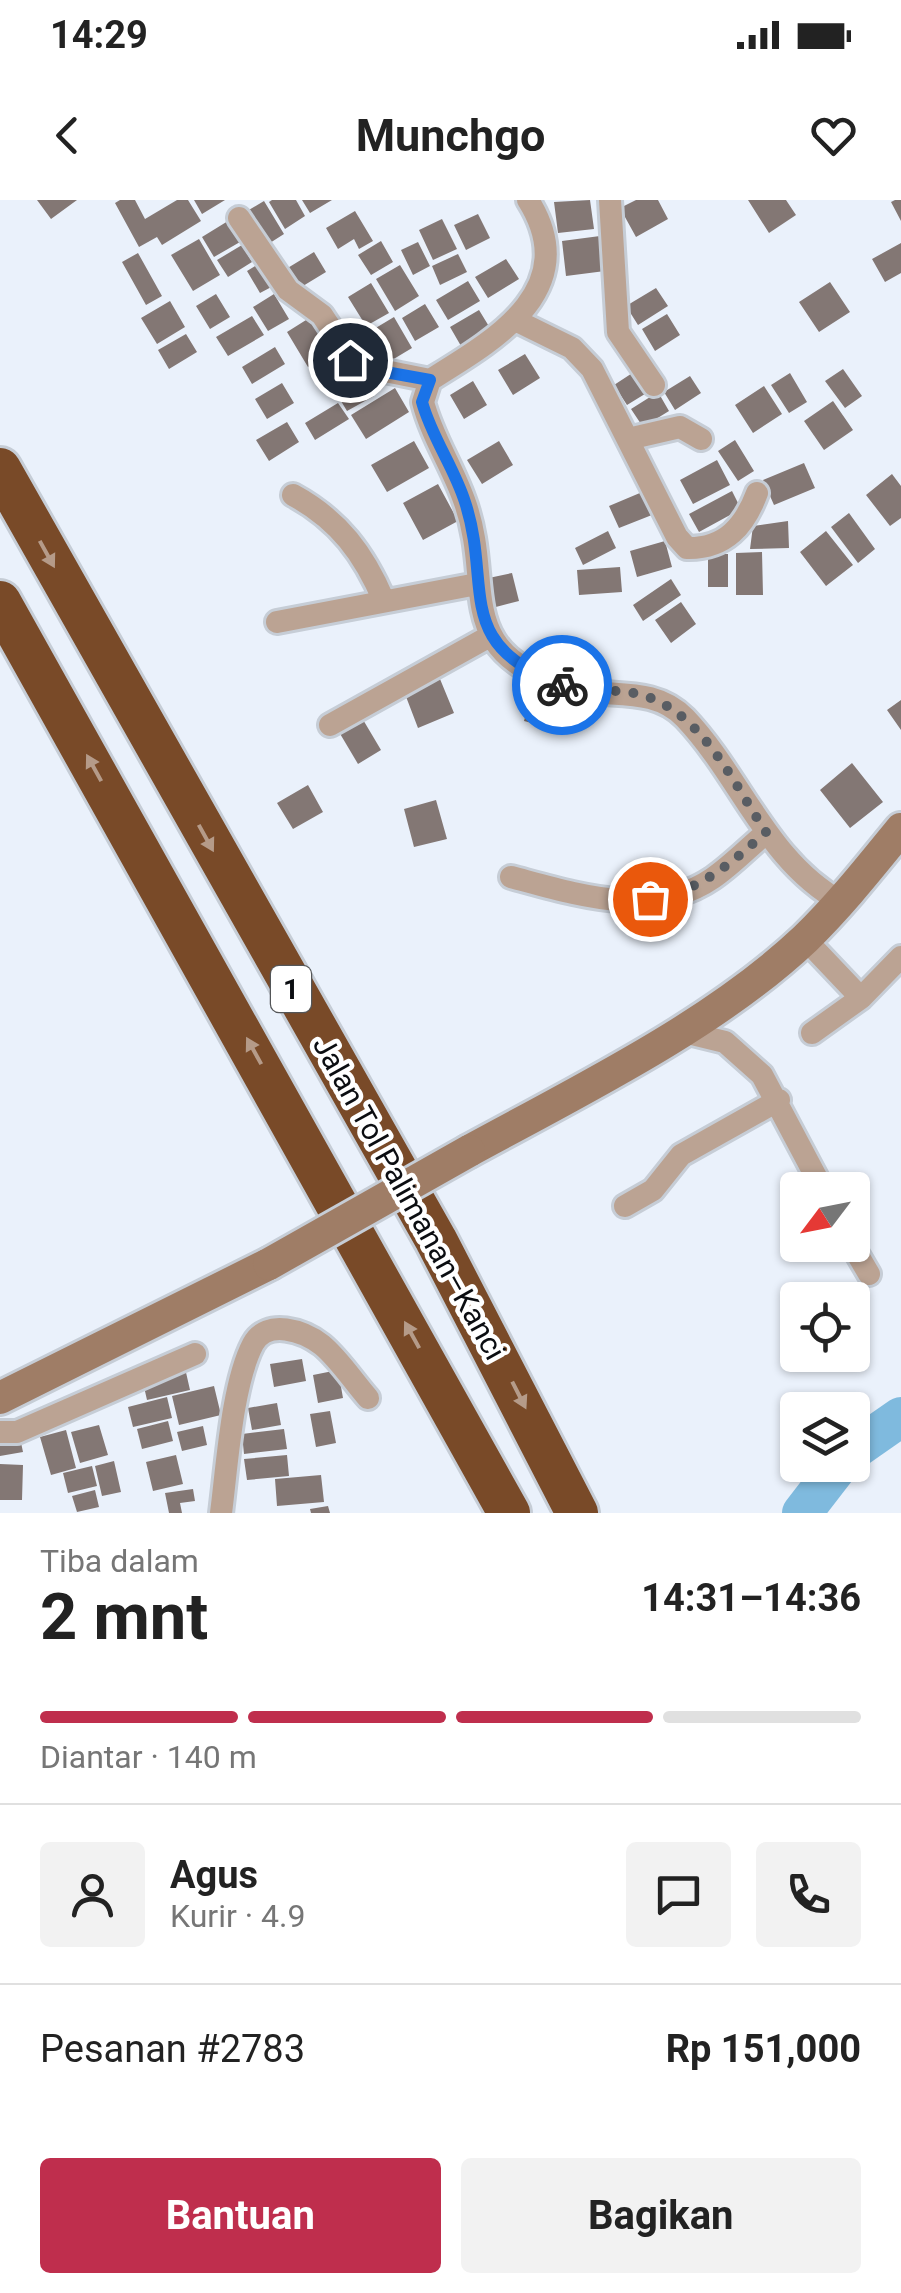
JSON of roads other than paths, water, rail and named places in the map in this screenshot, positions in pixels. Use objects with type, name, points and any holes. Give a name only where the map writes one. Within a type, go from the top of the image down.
[{"type":"highway","name":"Jalan Tol Palimanan–Kanci","points":[[0,468],[444,1256],[577,1513]]},
{"type":"highway","name":"1","points":[[0,602],[509,1513]]},
{"type":"street","points":[[528,200],[545,248],[544,273],[536,295],[491,342],[430,380],[422,402],[465,501],[477,584],[490,636],[542,678],[584,691],[635,694],[682,715],[718,758],[766,832],[810,881],[842,902]]},
{"type":"street","points":[[610,200],[618,332],[654,385]]},
{"type":"street","points":[[239,218],[288,290],[316,309],[355,365],[430,380]]},
{"type":"street","points":[[516,320],[572,348],[592,369],[677,538],[687,548],[700,548],[725,538],[746,523],[757,492]]},
{"type":"street","points":[[628,439],[680,427],[701,439]]},
{"type":"street","points":[[293,495],[338,525],[352,541],[384,601]]},
{"type":"street","points":[[277,622],[477,584]]},
{"type":"street","points":[[330,725],[490,636]]},
{"type":"street","points":[[0,1398],[269,1264],[680,1031],[805,939],[842,902],[901,830]]},
{"type":"street","points":[[511,877],[613,902],[679,894],[712,879],[766,832]]},
{"type":"street","points":[[805,939],[861,998]]},
{"type":"street","points":[[812,1033],[861,998],[901,957]]},
{"type":"street","points":[[680,1031],[725,1042],[762,1075],[779,1100],[814,1172]]},
{"type":"street","points":[[625,1206],[653,1190],[682,1155],[779,1100]]},
{"type":"street","points":[[862,1262],[869,1274]]},
{"type":"street","points":[[220,1513],[234,1415],[254,1342],[266,1331],[293,1329],[322,1345],[368,1398]]},
{"type":"street","points":[[0,1432],[17,1432],[194,1354]]},
{"type":"waterway","points":[[870,1439],[901,1417]]},
{"type":"waterway","points":[[802,1513],[826,1482]]}]
